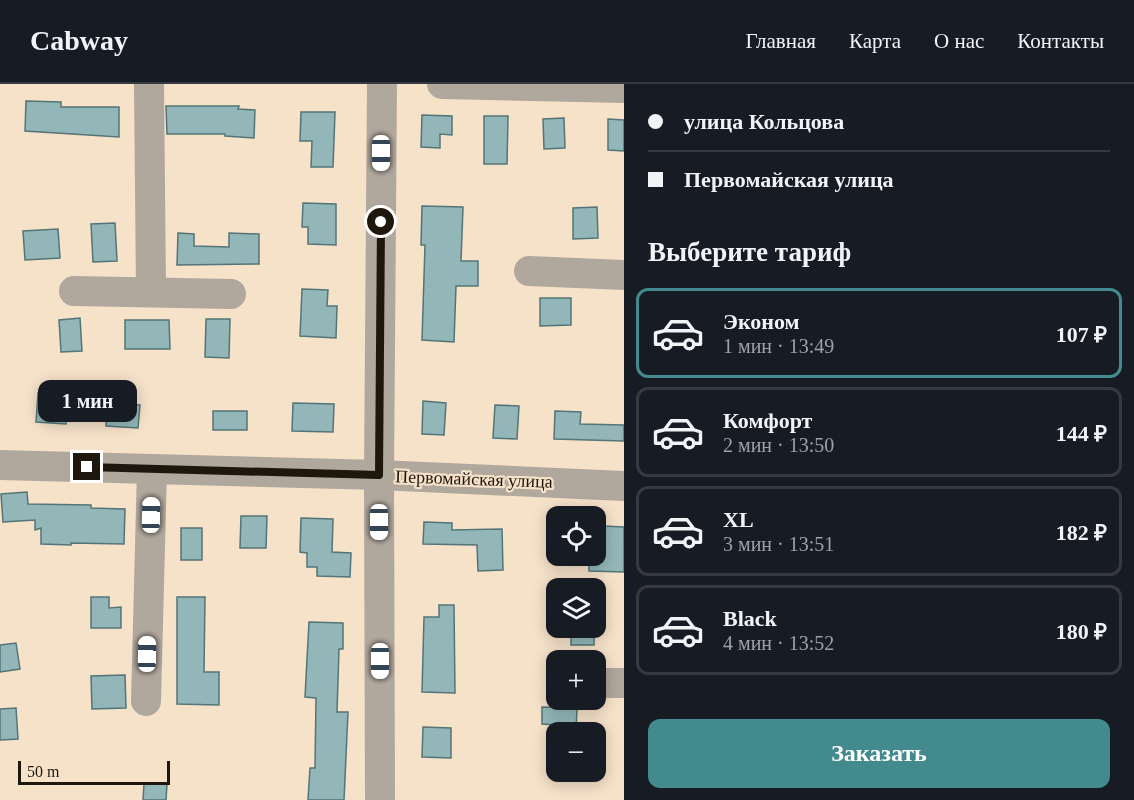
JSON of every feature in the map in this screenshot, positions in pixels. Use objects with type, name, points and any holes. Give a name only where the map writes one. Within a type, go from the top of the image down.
[{"type":"street","points":[[149,84],[151,292]]},
{"type":"street","points":[[380,800],[379,475],[382,84]]},
{"type":"street","points":[[442,84],[624,88]]},
{"type":"street","points":[[529,271],[624,275]]},
{"type":"street","points":[[74,291],[231,294]]},
{"type":"street","name":"Первомайская улица","points":[[0,465],[379,475],[624,486]]},
{"type":"street","points":[[146,701],[152,469]]},
{"type":"street","points":[[606,683],[624,683]]},
{"type":"building","points":[[26,101],[61,102],[61,107],[119,107],[119,137],[25,131]]},
{"type":"building","points":[[166,106],[239,106],[238,109],[255,110],[254,138],[225,136],[225,134],[167,134]]},
{"type":"building","points":[[301,112],[335,112],[333,167],[311,167],[312,141],[300,141]]},
{"type":"building","points":[[422,115],[452,116],[452,135],[440,134],[440,148],[421,147]]},
{"type":"building","points":[[484,116],[508,116],[507,164],[484,164]]},
{"type":"building","points":[[564,118],[565,148],[544,149],[543,119]]},
{"type":"building","points":[[608,119],[624,120],[624,151],[608,150]]},
{"type":"building","points":[[303,203],[336,204],[336,245],[308,244],[308,227],[302,227]]},
{"type":"building","points":[[422,206],[463,207],[461,261],[478,261],[478,286],[456,286],[454,342],[422,340],[425,245],[421,245]]},
{"type":"building","points":[[597,207],[598,238],[573,239],[573,208]]},
{"type":"building","points":[[115,223],[117,261],[93,262],[91,224]]},
{"type":"building","points":[[58,229],[60,258],[25,260],[23,231]]},
{"type":"building","points":[[178,233],[194,234],[194,246],[229,247],[229,233],[259,234],[259,264],[177,265]]},
{"type":"building","points":[[302,289],[328,290],[327,306],[337,306],[336,338],[300,336]]},
{"type":"building","points":[[540,298],[571,298],[571,325],[540,326]]},
{"type":"building","points":[[80,318],[82,351],[61,352],[59,320]]},
{"type":"building","points":[[206,319],[230,319],[229,358],[205,357]]},
{"type":"building","points":[[125,320],[169,320],[170,349],[125,349]]},
{"type":"building","points":[[38,393],[56,394],[56,398],[68,399],[66,424],[36,422]]},
{"type":"building","points":[[423,401],[446,403],[444,435],[422,434]]},
{"type":"building","points":[[293,403],[334,404],[333,432],[292,431]]},
{"type":"building","points":[[107,404],[140,405],[138,428],[106,426]]},
{"type":"building","points":[[495,405],[519,406],[517,439],[493,438]]},
{"type":"building","points":[[213,411],[247,411],[247,430],[213,430]]},
{"type":"building","points":[[555,411],[581,412],[580,424],[624,425],[624,441],[554,439]]},
{"type":"building","points":[[27,492],[28,504],[91,505],[91,508],[125,509],[124,544],[41,544],[41,528],[35,530],[35,520],[3,522],[1,494]]},
{"type":"building","points":[[241,516],[267,516],[266,548],[240,548]]},
{"type":"building","points":[[301,518],[333,519],[332,552],[351,553],[350,577],[317,576],[317,567],[307,567],[307,553],[300,552]]},
{"type":"building","points":[[424,522],[452,523],[452,530],[502,529],[503,570],[478,571],[477,545],[423,544]]},
{"type":"building","points":[[606,526],[624,527],[624,572],[589,571],[589,566],[606,566]]},
{"type":"building","points":[[181,528],[202,528],[202,560],[181,560]]},
{"type":"building","points":[[91,597],[109,597],[109,608],[121,607],[121,628],[91,628]]},
{"type":"building","points":[[177,597],[205,597],[204,672],[219,672],[219,705],[177,704]]},
{"type":"building","points":[[439,605],[454,605],[455,693],[422,692],[424,617],[439,617]]},
{"type":"building","points":[[309,622],[343,623],[343,649],[339,649],[337,712],[348,712],[344,800],[308,800],[310,768],[315,768],[316,698],[305,697]]},
{"type":"building","points":[[571,638],[594,638],[594,645],[571,645]]},
{"type":"building","points":[[16,643],[20,669],[0,672],[0,645]]},
{"type":"building","points":[[125,675],[126,708],[92,709],[91,676]]},
{"type":"building","points":[[542,707],[546,707],[546,710],[577,710],[576,722],[542,724]]},
{"type":"building","points":[[16,708],[18,739],[0,740],[0,709]]},
{"type":"building","points":[[423,727],[451,728],[451,758],[422,757]]},
{"type":"building","points":[[144,784],[167,784],[166,800],[143,800]]},
{"type":"route","points":[[87,467],[379,475],[381,222]]}]
